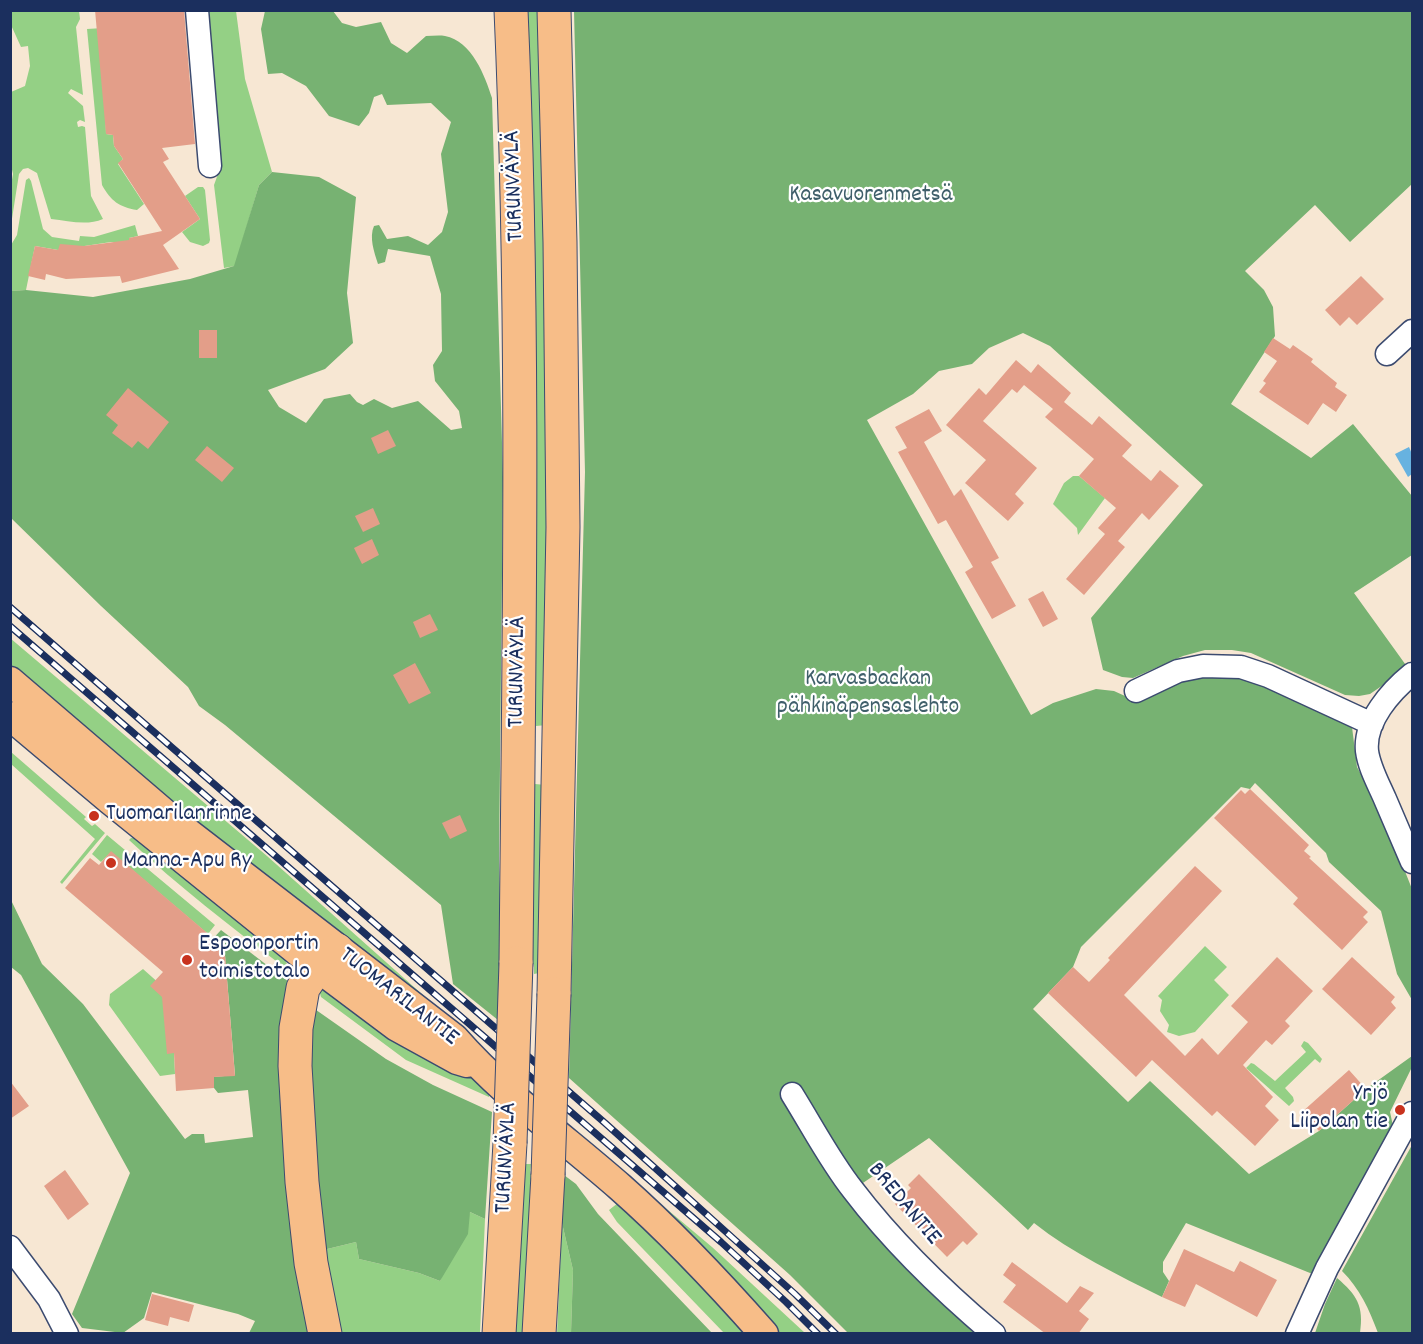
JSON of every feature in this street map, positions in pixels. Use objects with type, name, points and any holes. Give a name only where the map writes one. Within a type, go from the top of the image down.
[{"type":"highway","name":"TURUNVÄYLÄ","points":[[499,1334],[510,1143],[516,963],[520,527],[518,243],[511,10]]},
{"type":"highway","name":"TURUNVÄYLÄ","points":[[539,1334],[548,1175],[554,994],[563,527],[560,243],[554,10]]},
{"type":"highway","points":[[325,1334],[311,1263],[302,1182],[295,1066],[296,1028],[303,988],[327,959]]},
{"type":"main road","name":"TUOMARILANTIE","points":[[10,681],[178,825],[327,959],[397,1027],[457,1060],[477,1065],[622,1189],[701,1267],[764,1334]]},
{"type":"main road","name":"TUOMARILANTIE","points":[[10,716],[110,800],[327,959]]},
{"type":"street","points":[[197,10],[210,166]]},
{"type":"street","points":[[1387,354],[1413,330]]},
{"type":"street","points":[[1136,691],[1178,671],[1203,666],[1241,667],[1268,676],[1372,724]]},
{"type":"street","points":[[1413,674],[1399,684],[1384,701],[1372,724],[1367,749],[1373,772],[1413,862]]},
{"type":"street","name":"BREDANTIE","points":[[792,1094],[852,1190],[919,1268],[994,1334]]},
{"type":"street","points":[[1298,1334],[1327,1268],[1413,1113]]},
{"type":"street","points":[[10,1247],[50,1299],[67,1334]]},
{"type":"green space","points":[[11,10],[79,11],[80,19],[76,27],[83,95],[71,89],[68,93],[83,106],[85,122],[80,120],[77,122],[78,127],[85,127],[91,196],[103,219],[84,223],[51,219],[37,173],[28,168],[23,169],[19,174],[11,225],[10,191],[13,174],[10,161],[11,92],[25,86],[30,66],[28,46],[21,47],[11,25]]},
{"type":"green space","points":[[205,11],[236,11],[245,79],[272,172],[259,185],[235,266],[224,268],[214,185],[218,174],[203,16]]},
{"type":"green space","points":[[265,11],[333,11],[342,23],[356,27],[381,22],[391,43],[407,53],[426,36],[443,36],[454,39],[470,52],[476,61],[492,98],[503,477],[499,861],[501,962],[498,1020],[453,984],[441,905],[225,725],[199,706],[188,687],[11,518],[10,291],[26,290],[93,297],[190,279],[234,266],[259,185],[272,172],[319,177],[356,197],[347,293],[353,343],[325,369],[268,390],[279,407],[306,423],[324,399],[350,394],[363,405],[374,399],[392,408],[418,401],[451,430],[462,428],[459,411],[435,381],[433,365],[442,351],[441,294],[430,256],[388,249],[385,262],[378,264],[372,240],[374,226],[379,225],[387,239],[408,236],[428,245],[442,232],[448,212],[441,154],[451,122],[431,103],[387,105],[382,94],[374,97],[369,113],[359,126],[329,116],[306,86],[282,73],[268,74],[261,29]]},
{"type":"green space","points":[[527,11],[540,11],[547,351],[547,725],[536,726],[536,351]]},
{"type":"green space","name":"Kasavuorenmetsä","points":[[574,11],[1412,11],[1412,184],[1350,242],[1315,205],[1245,271],[1264,290],[1273,307],[1275,336],[1231,404],[1311,458],[1353,424],[1412,496],[1412,555],[1354,593],[1408,668],[1370,694],[1359,696],[1345,695],[1251,653],[1232,650],[1205,650],[1183,656],[1133,678],[1122,677],[1103,670],[1091,618],[1203,485],[1050,346],[1023,333],[989,348],[972,364],[939,371],[913,394],[867,420],[1031,715],[1053,703],[1096,689],[1114,691],[1136,698],[1198,674],[1241,674],[1349,722],[1352,727],[1357,767],[1381,811],[1412,889],[1412,1000],[1397,974],[1381,911],[1329,862],[1326,853],[1255,783],[1250,789],[1241,787],[1081,947],[1073,967],[1033,1009],[1128,1102],[1150,1081],[1249,1174],[1319,1131],[1366,1089],[1412,1056],[1412,1067],[1390,1112],[1393,1126],[1315,1275],[1186,1223],[1163,1262],[1163,1272],[1169,1281],[1162,1297],[1080,1254],[1034,1223],[1028,1230],[929,1138],[857,1187],[986,1333],[848,1333],[790,1275],[569,1078],[585,472]]},
{"type":"green space","points":[[103,28],[106,134],[113,135],[114,146],[123,159],[118,164],[144,204],[137,210],[116,202],[102,185],[87,29]]},
{"type":"green space","points":[[29,178],[43,229],[52,237],[79,241],[80,236],[94,237],[135,225],[138,236],[129,238],[131,244],[111,242],[58,250],[35,246],[26,290],[11,291],[11,245],[17,235],[26,180]]},
{"type":"green space","points":[[198,187],[203,187],[205,190],[210,240],[203,246],[190,242],[182,232],[200,219],[185,196]]},
{"type":"green space","points":[[1073,476],[1079,476],[1105,498],[1078,535],[1077,528],[1053,504],[1064,483]]},
{"type":"green space","points":[[10,638],[267,856],[442,1012],[443,1022],[11,672]]},
{"type":"green space","points":[[11,752],[86,817],[84,819],[92,826],[95,824],[105,833],[62,884],[60,882],[95,839],[11,764]]},
{"type":"green space","points":[[535,784],[546,785],[539,973],[534,974],[534,964],[531,964]]},
{"type":"green space","points":[[107,835],[215,925],[208,934],[111,852],[101,862],[92,854]]},
{"type":"green space","points":[[135,838],[280,946],[288,967],[284,967],[186,890],[129,840]]},
{"type":"green space","points":[[10,898],[42,964],[83,1004],[185,1139],[192,1134],[204,1134],[205,1143],[253,1137],[248,1090],[218,1093],[214,1088],[214,1077],[235,1075],[224,943],[208,944],[221,930],[289,982],[314,1333],[249,1333],[255,1321],[238,1314],[152,1292],[144,1318],[123,1333],[82,1328],[72,1314],[130,1173],[21,975],[11,967]]},
{"type":"green space","points":[[1205,946],[1227,967],[1214,980],[1229,995],[1195,1032],[1179,1036],[1167,1032],[1169,1025],[1160,1011],[1162,1000],[1158,996]]},
{"type":"green space","points":[[143,969],[161,985],[174,1053],[175,1074],[160,1076],[109,1005],[110,994]]},
{"type":"green space","points":[[327,985],[454,1069],[482,1083],[489,1092],[489,1097],[406,1060],[321,997],[319,990]]},
{"type":"green space","points":[[309,1005],[386,1059],[433,1085],[492,1112],[485,1219],[470,1212],[468,1234],[440,1281],[419,1273],[359,1259],[356,1242],[319,1251]]},
{"type":"green space","points":[[1304,1041],[1322,1059],[1320,1063],[1315,1059],[1285,1088],[1294,1101],[1289,1106],[1246,1068],[1251,1063],[1254,1064],[1275,1081],[1306,1052],[1301,1046]]},
{"type":"green space","points":[[1412,1145],[1412,1333],[1378,1333],[1363,1300],[1342,1271]]},
{"type":"green space","points":[[524,1164],[531,1164],[530,1174],[534,1174],[527,1333],[514,1334]]},
{"type":"green space","points":[[564,1175],[576,1184],[598,1214],[712,1333],[571,1333],[573,1270],[562,1223]]},
{"type":"green space","points":[[637,1184],[712,1247],[805,1333],[780,1333],[707,1253]]},
{"type":"green space","points":[[618,1203],[694,1274],[750,1333],[724,1333],[617,1222],[609,1210]]},
{"type":"green space","points":[[470,1212],[485,1219],[480,1333],[334,1333],[319,1251],[356,1242],[359,1259],[419,1273],[440,1281]]},
{"type":"green space","points":[[562,1223],[573,1270],[571,1333],[557,1334]]},
{"type":"green space","points":[[1337,1278],[1350,1290],[1358,1302],[1361,1315],[1360,1333],[1315,1333]]},
{"type":"water","points":[[1409,447],[1412,454],[1412,474],[1408,477],[1395,454]]},
{"type":"building","points":[[95,10],[184,10],[195,144],[162,148],[169,159],[163,162],[200,219],[163,245],[179,269],[122,283],[120,276],[66,279],[46,274],[45,280],[28,276],[35,246],[58,250],[60,244],[84,246],[129,240],[129,238],[162,231],[118,163],[123,159],[114,146],[113,135],[106,134]]},
{"type":"building","points":[[1361,276],[1384,299],[1357,325],[1349,317],[1340,326],[1325,310]]},
{"type":"building","points":[[199,330],[217,330],[217,358],[199,358]]},
{"type":"building","points":[[1273,338],[1290,349],[1293,345],[1313,359],[1311,362],[1337,383],[1335,387],[1347,395],[1336,412],[1323,403],[1308,425],[1259,392],[1266,383],[1263,381],[1277,361],[1264,352]]},
{"type":"building","points":[[1016,360],[1031,373],[1038,364],[1071,393],[1064,402],[1092,425],[1099,416],[1132,445],[1122,456],[1151,481],[1160,470],[1179,486],[1149,520],[1142,513],[1118,541],[1125,547],[1084,595],[1066,579],[1105,534],[1098,528],[1116,508],[1079,476],[1094,459],[1045,417],[1053,409],[1024,385],[1017,393],[1012,389],[983,421],[1037,468],[1015,494],[1024,503],[1008,521],[965,483],[986,460],[946,425],[979,388],[986,395]]},
{"type":"building","points":[[128,388],[169,422],[148,449],[138,441],[132,448],[112,433],[118,425],[106,415]]},
{"type":"building","points":[[929,409],[942,431],[924,442],[954,496],[961,489],[999,558],[991,562],[1016,606],[992,619],[965,572],[973,567],[946,520],[938,524],[898,452],[907,448],[895,427]]},
{"type":"building","points":[[388,430],[396,446],[378,454],[371,438]]},
{"type":"building","points":[[207,446],[234,468],[222,482],[195,460]]},
{"type":"building","points":[[373,508],[380,524],[363,532],[355,516]]},
{"type":"building","points":[[372,539],[379,555],[362,564],[354,548]]},
{"type":"building","points":[[1043,591],[1058,619],[1043,627],[1028,599]]},
{"type":"building","points":[[430,614],[438,630],[420,638],[413,622]]},
{"type":"building","points":[[415,663],[431,693],[409,704],[393,675]]},
{"type":"building","points":[[1250,789],[1309,845],[1304,851],[1311,857],[1309,858],[1368,912],[1363,917],[1368,922],[1342,950],[1293,904],[1298,898],[1214,818],[1241,790],[1245,794]]},
{"type":"building","points":[[460,815],[467,831],[450,839],[442,823]]},
{"type":"building","name":"Espoonportin toimistotalo","points":[[111,851],[219,943],[224,943],[235,1076],[214,1077],[214,1088],[176,1091],[174,1053],[167,1054],[162,997],[150,986],[163,972],[65,888],[90,858],[99,865]]},
{"type":"building","points":[[1195,866],[1222,891],[1124,995],[1185,1056],[1202,1038],[1218,1055],[1248,1022],[1231,1006],[1277,957],[1313,991],[1285,1021],[1290,1026],[1272,1045],[1266,1040],[1243,1065],[1273,1097],[1265,1106],[1279,1120],[1255,1146],[1217,1111],[1212,1116],[1152,1060],[1136,1077],[1048,993],[1073,967],[1089,982],[1110,960],[1108,958]]},
{"type":"building","points":[[1352,957],[1395,997],[1391,1002],[1396,1008],[1371,1035],[1322,989]]},
{"type":"building","points":[[1349,1070],[1366,1089],[1319,1131],[1302,1112]]},
{"type":"building","points":[[10,1081],[29,1106],[10,1119]]},
{"type":"building","points":[[65,1170],[89,1204],[68,1220],[44,1186]]},
{"type":"building","points":[[919,1174],[978,1234],[967,1245],[963,1241],[947,1257],[895,1204],[911,1188],[908,1185]]},
{"type":"building","points":[[1184,1249],[1234,1272],[1240,1261],[1277,1280],[1257,1317],[1196,1284],[1185,1307],[1162,1297]]},
{"type":"building","points":[[1012,1262],[1067,1303],[1080,1286],[1094,1293],[1079,1311],[1089,1319],[1078,1334],[1046,1334],[1003,1302],[1016,1285],[1003,1275]]},
{"type":"building","points":[[152,1294],[194,1305],[189,1322],[170,1317],[168,1326],[145,1320]]},
{"type":"railway","points":[[10,607],[605,1123],[795,1294],[836,1334]]},
{"type":"railway","points":[[10,626],[721,1242],[818,1334]]},
{"type":"place","name":"Tuomarilanrinne","points":[[94,816]]},
{"type":"place","name":"Manna-Apu Ry","points":[[111,863]]},
{"type":"place","name":"Espoonportin toimistotalo","points":[[187,960]]},
{"type":"place","name":"Yrjö Liipolan tie","points":[[1400,1110]]},
{"type":"park label","name":"Karvasbackan pähkinäpensaslehto","points":[[868,695]]}]
